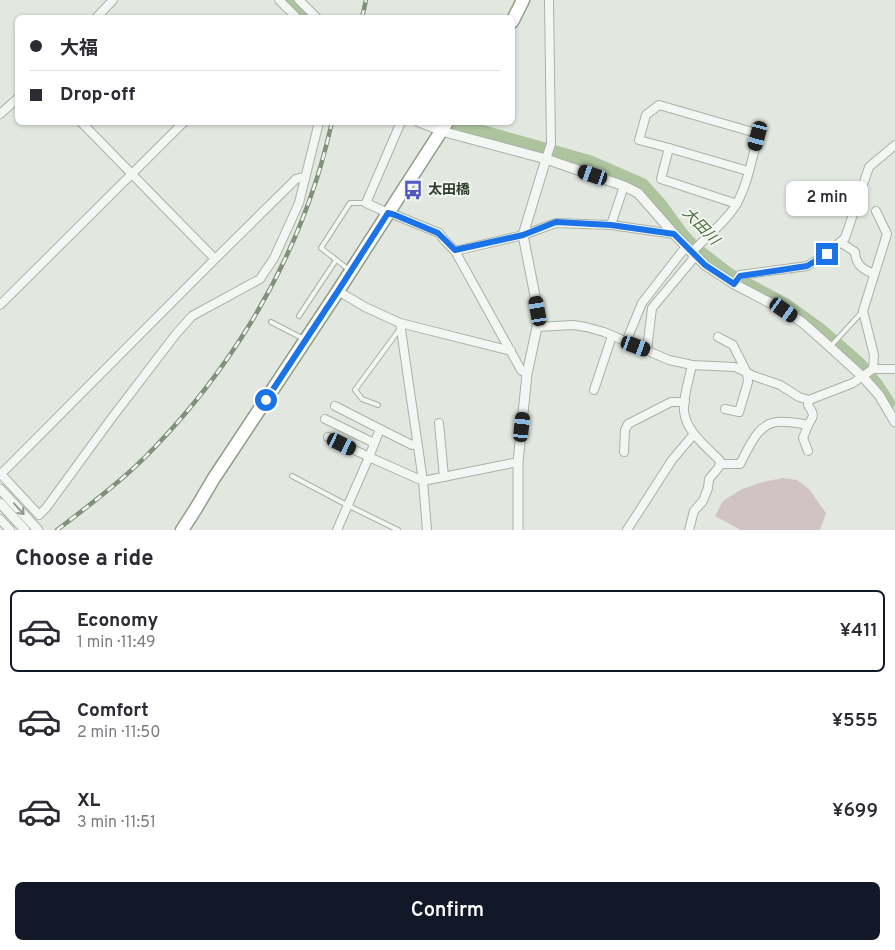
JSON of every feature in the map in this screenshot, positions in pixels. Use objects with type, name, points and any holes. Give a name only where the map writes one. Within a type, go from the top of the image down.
[{"type":"highway","points":[[515,16],[523,0]]},
{"type":"highway","points":[[182,530],[214,478],[444,127]]},
{"type":"highway","points":[[172,530],[190,504],[214,478]]},
{"type":"street","points":[[280,0],[294,15]]},
{"type":"street","points":[[299,0],[314,15]]},
{"type":"street","points":[[518,530],[518,462],[527,374],[537,327],[538,311],[523,235],[551,144],[549,0]]},
{"type":"street","points":[[98,15],[108,2]]},
{"type":"street","points":[[0,114],[15,101]]},
{"type":"street","points":[[692,252],[730,213],[736,204],[745,184],[758,136],[756,133],[659,105],[646,115],[639,140],[748,171]]},
{"type":"street","points":[[85,125],[215,259]]},
{"type":"street","points":[[0,305],[181,125]]},
{"type":"street","points":[[305,177],[296,179],[1,473],[39,515],[186,322],[192,316],[260,279],[274,258],[298,203],[305,177],[318,125]]},
{"type":"street","points":[[400,125],[366,203],[438,233],[455,250],[522,370],[527,374]]},
{"type":"street","points":[[444,127],[624,186],[638,193],[674,234],[705,265],[734,284],[784,310],[803,323],[830,347],[863,377],[879,395],[895,422]]},
{"type":"street","points":[[734,284],[740,276],[807,266],[827,254],[845,238],[870,167],[895,145]]},
{"type":"street","points":[[669,148],[661,179],[736,204]]},
{"type":"street","points":[[611,225],[624,186]]},
{"type":"street","points":[[873,369],[874,355],[862,311],[887,234],[876,211]]},
{"type":"street","points":[[455,250],[523,235],[556,222],[611,225],[674,234]]},
{"type":"street","points":[[840,242],[854,252],[856,261],[865,271],[874,274]]},
{"type":"street","points":[[626,342],[642,303],[684,249],[692,252]]},
{"type":"street","points":[[647,350],[652,308],[693,259],[692,252]]},
{"type":"street","points":[[338,291],[365,307],[400,323],[511,351]]},
{"type":"street","points":[[400,323],[423,481],[427,530]]},
{"type":"street","points":[[537,327],[573,325],[586,327],[669,360],[692,365],[735,367],[809,400],[853,383],[873,369],[895,369]]},
{"type":"street","points":[[594,390],[612,336]]},
{"type":"street","points":[[718,336],[733,345],[748,373],[748,382],[739,412],[725,409]]},
{"type":"street","points":[[692,365],[684,402],[684,413],[694,434],[720,461],[720,464]]},
{"type":"street","points":[[808,451],[803,438],[813,418],[813,413],[808,406],[809,400]]},
{"type":"street","points":[[624,452],[625,430],[628,424],[671,402],[684,402]]},
{"type":"street","points":[[335,406],[412,445],[417,443]]},
{"type":"street","points":[[325,419],[374,444]]},
{"type":"street","points":[[720,464],[740,464],[758,431],[775,422],[808,425]]},
{"type":"street","points":[[439,423],[444,477]]},
{"type":"street","points":[[337,530],[380,429]]},
{"type":"street","points":[[627,530],[672,460],[694,434]]},
{"type":"street","points":[[328,437],[423,481],[518,462]]},
{"type":"street","points":[[689,530],[694,511],[703,501],[709,479],[720,464]]},
{"type":"street","points":[[0,489],[38,530]]},
{"type":"street","points":[[0,503],[25,530]]},
{"type":"street","points":[[0,519],[10,530]]},
{"type":"lane","points":[[351,271],[321,248],[350,203],[366,203]]},
{"type":"lane","points":[[299,316],[336,260]]},
{"type":"lane","points":[[830,347],[862,311]]},
{"type":"lane","points":[[271,322],[306,340]]},
{"type":"lane","points":[[378,405],[362,399],[355,390],[399,331],[400,323]]},
{"type":"lane","points":[[292,476],[398,530]]},
{"type":"shaded area","points":[[783,478],[797,480],[809,489],[826,513],[820,530],[739,530],[715,516],[723,501],[742,489]]},
{"type":"waterway","name":"大田川","points":[[292,0],[307,15]]},
{"type":"waterway","name":"大田川","points":[[458,125],[589,162],[642,185],[694,248],[729,275],[785,305],[820,330],[859,364],[888,403]]},
{"type":"railway","points":[[363,15],[366,0]]},
{"type":"railway","points":[[57,530],[108,490],[155,447],[181,418],[228,357],[269,291],[286,256],[315,184],[331,125]]},
{"type":"place","name":"太田橋","points":[[413,190]]},
{"type":"route","points":[[266,400],[388,213],[438,233],[455,250],[523,235],[556,222],[611,225],[674,234],[705,265],[734,284],[740,276],[807,266],[827,254]]}]
